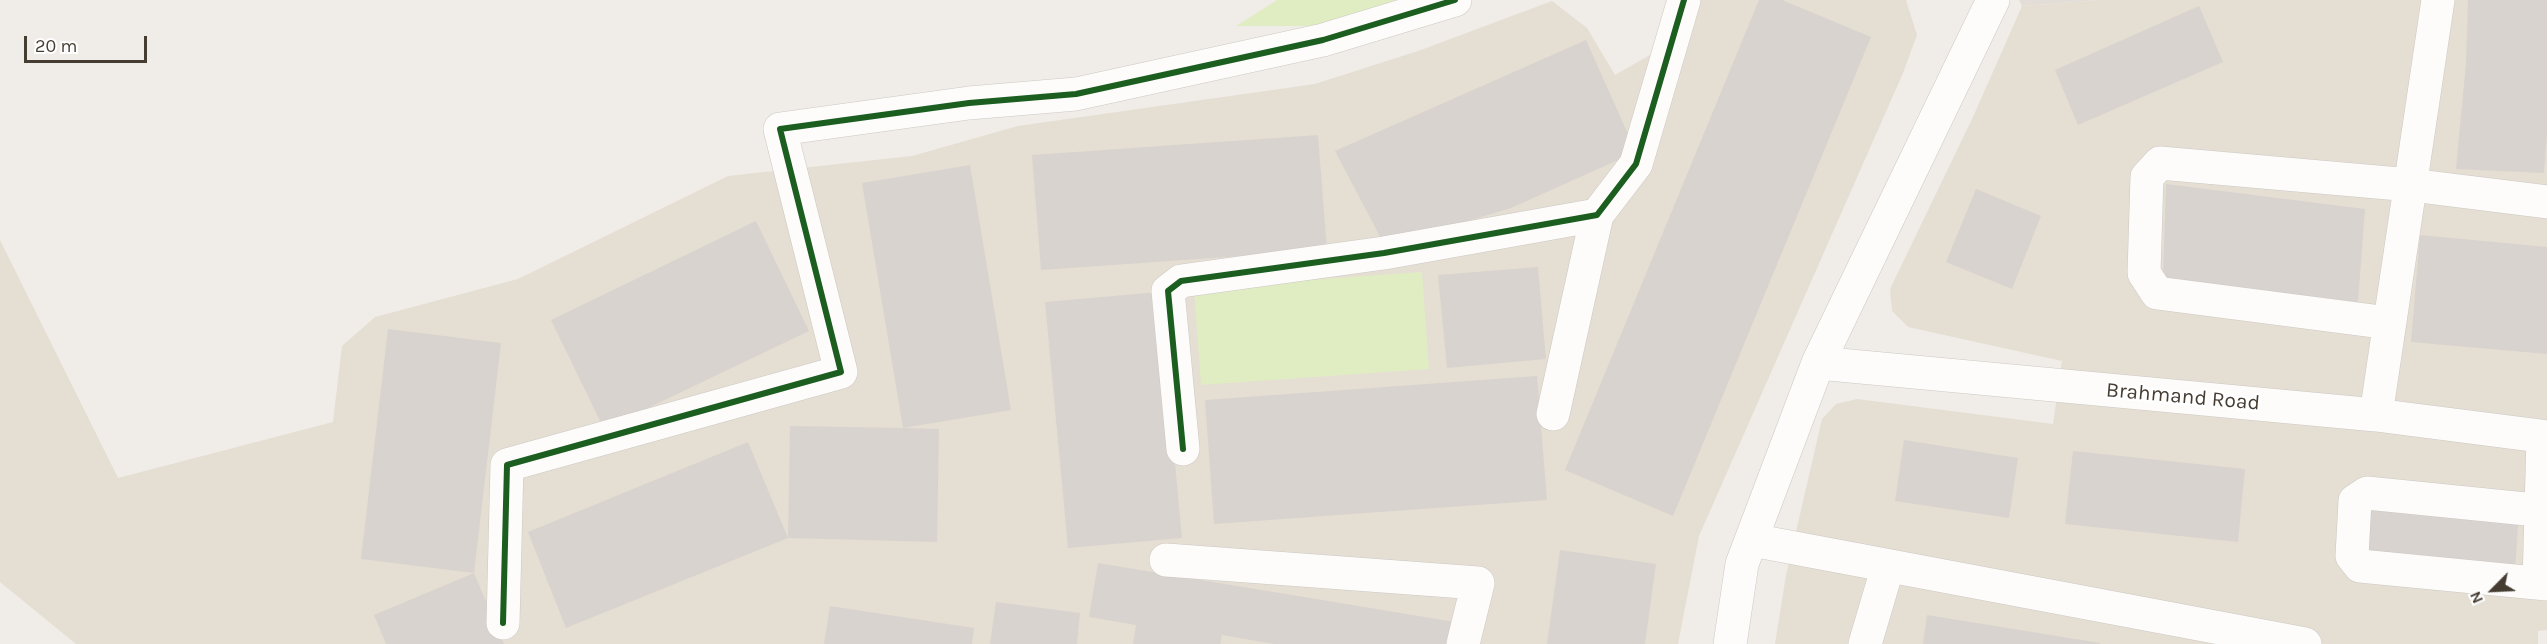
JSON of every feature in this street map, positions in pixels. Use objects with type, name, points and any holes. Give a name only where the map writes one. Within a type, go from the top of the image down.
[{"type":"street","points":[[503,623],[507,465],[841,372],[780,129],[969,103],[1076,94],[1323,39],[1455,0]]},
{"type":"street","points":[[1553,414],[1597,215],[1636,164],[1684,0]]},
{"type":"street","points":[[1730,644],[1742,564],[1818,363],[1993,0]]},
{"type":"street","points":[[2376,415],[2438,0]]},
{"type":"street","points":[[2389,323],[2157,293],[2144,273],[2147,177],[2160,163],[2411,185],[2547,202]]},
{"type":"street","points":[[1183,449],[1168,291],[1180,281],[1384,253],[1597,215]]},
{"type":"street","name":"Brahmand Road","points":[[1818,363],[2376,415],[2545,437]]},
{"type":"street","points":[[2544,510],[2367,493],[2355,501],[2352,556],[2360,566],[2543,583],[2544,510],[2545,437]]},
{"type":"street","points":[[1752,540],[2305,644]]},
{"type":"street","points":[[1166,560],[1478,583],[1463,644]]},
{"type":"street","points":[[1865,644],[1888,566]]},
{"type":"shaded area","points":[[1674,0],[1906,0],[1917,35],[1903,73],[1699,536],[1678,644],[76,644],[0,582],[0,240],[118,478],[333,422],[342,346],[375,317],[518,279],[728,176],[912,156],[1018,126],[1315,84],[1421,50],[1552,1],[1587,28],[1615,75],[1678,39]]},
{"type":"shaded area","points":[[2019,0],[2100,0],[2022,6]]},
{"type":"shaded area","points":[[2100,0],[2547,0],[2547,630],[2538,631],[2538,644],[1775,644],[1786,575],[1822,419],[1836,404],[1857,399],[2053,424],[2062,361],[1908,327],[1892,311],[1890,289],[1973,117],[2022,6]]},
{"type":"green space","points":[[1277,0],[1404,0],[1317,26],[1236,26]]},
{"type":"green space","points":[[1422,272],[1429,369],[1201,385],[1194,288]]},
{"type":"building","points":[[1759,0],[1782,0],[1871,37],[1673,516],[1565,470]]},
{"type":"building","points":[[2468,0],[2547,0],[2547,133],[2544,173],[2456,169],[2466,63]]},
{"type":"building","points":[[2199,6],[2223,62],[2078,125],[2055,70]]},
{"type":"building","points":[[1586,40],[1636,152],[1511,208],[1385,246],[1335,151]]},
{"type":"building","points":[[1318,135],[1327,250],[1041,270],[1032,155]]},
{"type":"building","points":[[970,165],[1011,410],[903,428],[862,183]]},
{"type":"building","points":[[2166,184],[2365,209],[2358,302],[2163,278]]},
{"type":"building","points":[[1976,189],[2041,216],[2012,289],[1946,262]]},
{"type":"building","points":[[756,221],[809,331],[604,429],[551,320]]},
{"type":"building","points":[[2420,235],[2547,247],[2547,354],[2411,342]]},
{"type":"building","points":[[1538,267],[1546,359],[1447,368],[1438,275]]},
{"type":"building","points":[[1159,292],[1182,538],[1068,548],[1045,302]]},
{"type":"building","points":[[388,329],[501,343],[474,573],[361,559]]},
{"type":"building","points":[[1537,376],[1547,500],[1214,524],[1205,400]]},
{"type":"building","points":[[790,426],[939,429],[937,542],[788,538]]},
{"type":"building","points":[[1904,440],[2018,458],[2009,518],[1895,501]]},
{"type":"building","points":[[748,442],[788,538],[566,628],[528,532]]},
{"type":"building","points":[[2073,451],[2245,469],[2238,542],[2065,524]]},
{"type":"building","points":[[2366,506],[2518,525],[2515,572],[2360,556]]},
{"type":"building","points":[[1560,550],[1656,564],[1645,644],[1547,644]]},
{"type":"building","points":[[1098,563],[1455,622],[1452,644],[1274,644],[1222,635],[1220,644],[1133,644],[1136,625],[1089,617]]},
{"type":"building","points":[[474,573],[504,644],[386,644],[374,615]]},
{"type":"building","points":[[996,602],[1080,613],[1077,644],[990,644]]},
{"type":"building","points":[[830,606],[974,628],[972,644],[824,644]]},
{"type":"building","points":[[1927,615],[2100,643],[2100,644],[1923,644]]},
{"type":"cycle path","points":[[503,623],[507,465],[841,372],[780,129],[969,103],[1076,94],[1323,40],[1455,0]]},
{"type":"cycle path","points":[[1183,449],[1168,291],[1181,281],[1384,253],[1597,215],[1636,164],[1684,0]]}]
